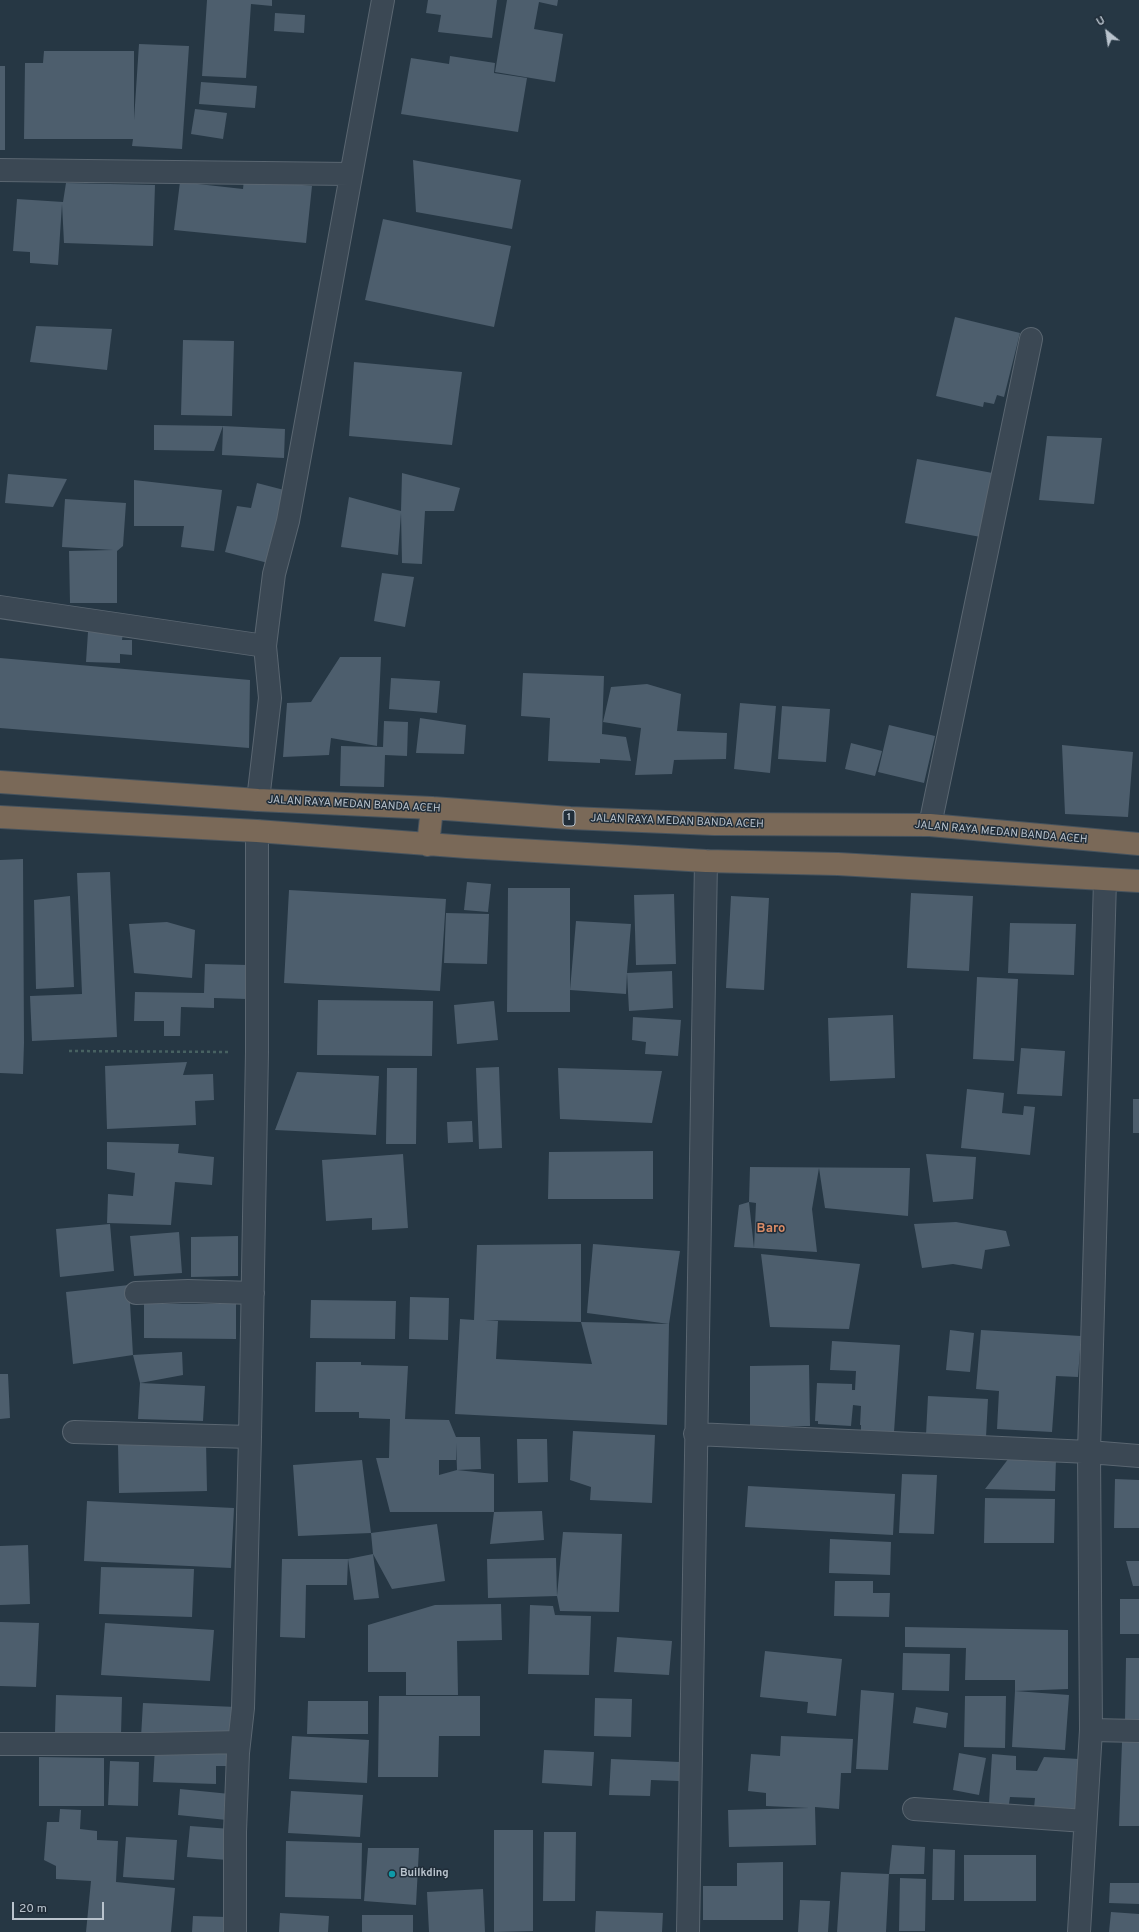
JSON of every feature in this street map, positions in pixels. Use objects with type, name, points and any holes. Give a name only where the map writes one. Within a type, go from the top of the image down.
[{"type":"highway","name":"JALAN RAYA MEDAN BANDA ACEH","points":[[0,782],[258,800],[432,808],[570,818],[707,824],[930,825],[1139,844]]},
{"type":"highway","points":[[428,845],[432,808]]},
{"type":"highway","points":[[0,817],[257,831],[428,845],[706,861],[838,864],[1139,881]]},
{"type":"street","points":[[258,800],[270,698],[264,646],[274,574],[288,521],[350,174],[383,0]]},
{"type":"street","points":[[0,170],[350,174]]},
{"type":"street","points":[[930,825],[1031,339]]},
{"type":"street","points":[[0,607],[264,646]]},
{"type":"street","points":[[235,1932],[235,1832],[239,1742],[243,1708],[253,1293],[257,1052],[257,831]]},
{"type":"street","points":[[688,1932],[695,1434],[706,861]]},
{"type":"street","points":[[1079,1932],[1091,1730],[1089,1452],[1106,880]]},
{"type":"street","points":[[136,1293],[188,1291],[253,1293]]},
{"type":"street","points":[[74,1432],[250,1437]]},
{"type":"street","points":[[695,1434],[1089,1452],[1139,1456]]},
{"type":"street","points":[[1091,1730],[1139,1731]]},
{"type":"street","points":[[0,1744],[154,1744],[239,1742]]},
{"type":"street","points":[[914,1809],[1085,1821]]},
{"type":"path","points":[[70,1051],[257,1052]]},
{"type":"building","points":[[207,0],[272,0],[272,6],[251,4],[246,78],[202,76]]},
{"type":"building","points":[[428,0],[497,0],[492,38],[438,32],[441,15],[426,13]]},
{"type":"building","points":[[507,0],[558,0],[557,6],[539,2],[534,29],[563,34],[555,82],[495,72]]},
{"type":"building","points":[[275,13],[305,15],[304,33],[274,31]]},
{"type":"building","points":[[139,44],[189,46],[182,149],[132,146],[133,139],[24,139],[25,63],[43,63],[44,51],[134,51],[134,120]]},
{"type":"building","points":[[450,56],[495,63],[494,73],[527,78],[518,132],[401,114],[411,58],[449,64]]},
{"type":"building","points":[[0,66],[5,66],[5,150],[0,150]]},
{"type":"building","points":[[201,82],[257,86],[255,108],[199,104]]},
{"type":"building","points":[[195,109],[227,113],[223,139],[191,134]]},
{"type":"building","points":[[413,160],[521,180],[512,229],[416,212]]},
{"type":"building","points":[[244,179],[312,186],[306,243],[174,230],[180,182],[243,189]]},
{"type":"building","points":[[66,183],[155,185],[153,246],[64,243],[62,204],[58,265],[30,263],[30,252],[13,251],[17,199],[63,202]]},
{"type":"building","points":[[383,219],[511,246],[494,327],[365,300]]},
{"type":"building","points":[[955,317],[1020,333],[1004,397],[997,395],[994,404],[984,402],[983,407],[936,396]]},
{"type":"building","points":[[36,326],[112,329],[107,370],[30,362]]},
{"type":"building","points":[[183,340],[234,341],[232,416],[181,415]]},
{"type":"building","points":[[354,362],[462,372],[452,445],[349,436]]},
{"type":"building","points":[[154,425],[223,426],[214,451],[154,450]]},
{"type":"building","points":[[223,426],[285,429],[284,458],[222,455]]},
{"type":"building","points":[[1047,436],[1102,438],[1094,504],[1039,500]]},
{"type":"building","points":[[917,459],[998,474],[986,538],[905,523]]},
{"type":"building","points":[[402,473],[460,488],[454,511],[425,511],[422,564],[402,563],[401,513],[398,555],[341,547],[349,497],[401,511]]},
{"type":"building","points":[[8,474],[67,479],[53,507],[5,503]]},
{"type":"building","points":[[134,480],[222,490],[214,551],[181,547],[184,526],[134,526]]},
{"type":"building","points":[[257,483],[288,491],[272,564],[225,552],[237,506],[251,508]]},
{"type":"building","points":[[65,499],[126,503],[123,546],[117,551],[117,603],[70,603],[69,551],[113,550],[62,547]]},
{"type":"building","points":[[382,573],[414,577],[405,627],[374,621]]},
{"type":"building","points":[[88,632],[123,633],[122,640],[132,640],[132,655],[120,654],[120,663],[86,662]]},
{"type":"building","points":[[340,657],[381,657],[377,746],[331,738],[329,755],[283,757],[287,703],[311,702]]},
{"type":"building","points":[[0,658],[250,680],[249,748],[0,728]]},
{"type":"building","points":[[523,673],[604,676],[602,734],[626,737],[631,761],[600,759],[600,763],[548,761],[550,718],[521,716]]},
{"type":"building","points":[[391,678],[440,681],[437,713],[389,709]]},
{"type":"building","points":[[647,684],[681,694],[677,731],[727,733],[726,759],[674,760],[672,774],[635,775],[641,728],[603,722],[611,687]]},
{"type":"building","points":[[740,703],[776,706],[770,773],[734,769]]},
{"type":"building","points":[[782,706],[830,709],[826,762],[778,759]]},
{"type":"building","points":[[420,718],[466,725],[464,754],[416,753]]},
{"type":"building","points":[[384,721],[408,722],[407,756],[385,755],[384,787],[340,786],[341,746],[383,747]]},
{"type":"building","points":[[889,725],[935,736],[924,783],[878,772]]},
{"type":"building","points":[[851,743],[882,751],[875,776],[845,769]]},
{"type":"building","points":[[1062,745],[1133,752],[1128,817],[1065,814]]},
{"type":"building","points":[[23,859],[23,1074],[0,1073],[0,860]]},
{"type":"building","points":[[110,872],[117,1037],[32,1041],[30,996],[82,994],[77,873]]},
{"type":"building","points":[[467,882],[491,884],[488,912],[464,910]]},
{"type":"building","points":[[508,888],[570,888],[570,1012],[507,1012]]},
{"type":"building","points":[[289,890],[446,899],[440,991],[284,983]]},
{"type":"building","points":[[911,893],[973,896],[969,971],[907,968]]},
{"type":"building","points":[[674,894],[676,964],[636,965],[634,895]]},
{"type":"building","points":[[70,896],[74,987],[36,989],[34,900]]},
{"type":"building","points":[[731,896],[769,898],[764,990],[726,988]]},
{"type":"building","points":[[446,913],[489,914],[487,964],[444,963]]},
{"type":"building","points":[[576,921],[631,924],[626,994],[570,990]]},
{"type":"building","points":[[167,922],[195,930],[192,978],[134,973],[129,924]]},
{"type":"building","points":[[1010,923],[1076,924],[1074,975],[1008,973]]},
{"type":"building","points":[[205,964],[248,965],[247,999],[214,998],[214,1008],[181,1007],[180,1036],[164,1036],[164,1021],[134,1021],[135,992],[204,993]]},
{"type":"building","points":[[672,971],[673,1008],[629,1011],[627,973]]},
{"type":"building","points":[[977,977],[1018,979],[1014,1061],[973,1059]]},
{"type":"building","points":[[318,1000],[433,1001],[432,1056],[317,1055]]},
{"type":"building","points":[[494,1001],[498,1040],[457,1044],[454,1005]]},
{"type":"building","points":[[893,1015],[895,1078],[830,1081],[828,1018]]},
{"type":"building","points":[[633,1017],[681,1020],[678,1056],[645,1054],[646,1042],[632,1040]]},
{"type":"building","points":[[1021,1048],[1065,1051],[1062,1096],[1017,1094]]},
{"type":"building","points":[[187,1062],[183,1075],[213,1074],[214,1100],[195,1101],[196,1125],[107,1129],[105,1066]]},
{"type":"building","points":[[499,1067],[502,1148],[479,1149],[476,1068]]},
{"type":"building","points":[[387,1068],[417,1068],[416,1144],[386,1144]]},
{"type":"building","points":[[558,1068],[662,1071],[652,1123],[560,1119]]},
{"type":"building","points":[[297,1072],[379,1076],[376,1135],[275,1130]]},
{"type":"building","points":[[967,1089],[1004,1093],[1002,1113],[1023,1115],[1024,1106],[1035,1107],[1030,1155],[961,1148]]},
{"type":"building","points":[[1133,1099],[1139,1099],[1139,1133],[1133,1133]]},
{"type":"building","points":[[472,1121],[473,1142],[448,1143],[447,1122]]},
{"type":"building","points":[[107,1142],[179,1144],[178,1153],[214,1157],[212,1185],[175,1182],[171,1225],[107,1223],[108,1194],[133,1196],[135,1173],[107,1169]]},
{"type":"building","points":[[653,1151],[653,1199],[548,1199],[549,1152]]},
{"type":"building","points":[[403,1154],[408,1228],[372,1230],[372,1218],[326,1221],[322,1160]]},
{"type":"building","points":[[926,1154],[976,1157],[973,1199],[933,1202]]},
{"type":"building","points":[[750,1167],[910,1168],[908,1216],[825,1208],[819,1168],[812,1209],[817,1252],[754,1248],[756,1203],[749,1202]]},
{"type":"building","points":[[749,1202],[754,1248],[734,1247],[739,1205]]},
{"type":"building","points":[[956,1222],[1006,1231],[1010,1246],[985,1250],[982,1269],[953,1264],[922,1268],[914,1224]]},
{"type":"building","points":[[110,1224],[114,1271],[60,1277],[56,1229]]},
{"type":"building","points":[[179,1232],[182,1273],[134,1276],[130,1236]]},
{"type":"building","points":[[238,1236],[238,1276],[191,1277],[191,1237]]},
{"type":"building","points":[[581,1244],[581,1322],[669,1324],[667,1425],[455,1414],[460,1319],[474,1320],[477,1245]],"holes":[[[485,1320],[581,1322],[592,1364],[496,1359],[498,1321]]]},
{"type":"building","points":[[593,1244],[680,1251],[669,1324],[587,1313]]},
{"type":"building","points":[[761,1254],[860,1264],[849,1329],[770,1327]]},
{"type":"building","points":[[129,1285],[133,1355],[73,1364],[66,1292]]},
{"type":"building","points":[[410,1297],[449,1298],[448,1340],[409,1339]]},
{"type":"building","points":[[311,1300],[396,1301],[395,1339],[310,1338]]},
{"type":"building","points":[[144,1304],[236,1304],[236,1339],[144,1338]]},
{"type":"building","points":[[950,1330],[974,1333],[970,1372],[946,1370]]},
{"type":"building","points":[[981,1330],[1081,1336],[1078,1377],[1056,1376],[1052,1432],[997,1429],[999,1391],[976,1389]]},
{"type":"building","points":[[832,1341],[900,1345],[894,1432],[861,1431],[861,1406],[853,1405],[851,1426],[818,1424],[818,1421],[815,1421],[817,1383],[852,1384],[852,1390],[855,1390],[856,1371],[830,1370]]},
{"type":"building","points":[[182,1352],[183,1375],[140,1383],[133,1355]]},
{"type":"building","points":[[316,1362],[361,1362],[361,1365],[408,1366],[405,1419],[449,1420],[456,1437],[480,1437],[481,1469],[457,1470],[494,1474],[494,1512],[390,1512],[376,1458],[389,1458],[390,1419],[359,1418],[359,1412],[315,1412]],"holes":[[[456,1443],[457,1470],[439,1475],[439,1460],[456,1460]]]},
{"type":"building","points":[[809,1365],[810,1426],[750,1427],[750,1366]]},
{"type":"building","points":[[0,1374],[8,1374],[10,1418],[0,1419]]},
{"type":"building","points":[[140,1383],[205,1386],[203,1421],[138,1419]]},
{"type":"building","points":[[928,1396],[988,1399],[986,1437],[926,1435]]},
{"type":"building","points":[[573,1431],[655,1435],[652,1503],[590,1500],[591,1487],[570,1480]]},
{"type":"building","points":[[517,1439],[547,1439],[548,1482],[518,1483]]},
{"type":"building","points":[[206,1442],[207,1491],[119,1493],[118,1444]]},
{"type":"building","points":[[1009,1458],[1056,1459],[1055,1491],[985,1489]]},
{"type":"building","points":[[362,1460],[371,1533],[298,1536],[293,1465]]},
{"type":"building","points":[[902,1474],[937,1475],[934,1534],[899,1533]]},
{"type":"building","points":[[1115,1479],[1139,1480],[1139,1528],[1114,1528]]},
{"type":"building","points":[[748,1486],[895,1494],[893,1535],[745,1527]]},
{"type":"building","points":[[985,1498],[1055,1499],[1054,1543],[984,1543]]},
{"type":"building","points":[[87,1501],[234,1508],[231,1568],[84,1561]]},
{"type":"building","points":[[542,1511],[544,1540],[490,1544],[494,1512]]},
{"type":"building","points":[[437,1524],[445,1581],[392,1589],[373,1554],[371,1533]]},
{"type":"building","points":[[563,1532],[622,1534],[619,1612],[560,1611],[557,1596]]},
{"type":"building","points":[[830,1539],[891,1542],[890,1575],[829,1573]]},
{"type":"building","points":[[28,1545],[30,1604],[0,1605],[0,1546]]},
{"type":"building","points":[[373,1554],[379,1598],[354,1600],[348,1559]]},
{"type":"building","points":[[556,1558],[557,1596],[488,1598],[487,1559]]},
{"type":"building","points":[[282,1559],[348,1559],[347,1585],[306,1585],[305,1638],[280,1637]]},
{"type":"building","points":[[1126,1561],[1139,1561],[1139,1586],[1133,1586]]},
{"type":"building","points":[[101,1567],[194,1569],[192,1617],[99,1614]]},
{"type":"building","points":[[835,1581],[873,1581],[873,1593],[890,1593],[889,1617],[834,1616]]},
{"type":"building","points":[[1120,1599],[1139,1599],[1139,1634],[1120,1634]]},
{"type":"building","points":[[501,1604],[502,1640],[457,1641],[458,1695],[406,1695],[406,1672],[368,1672],[368,1625],[435,1605]]},
{"type":"building","points":[[530,1605],[553,1606],[555,1615],[591,1616],[589,1675],[528,1674]]},
{"type":"building","points":[[0,1622],[39,1623],[36,1687],[0,1686]]},
{"type":"building","points":[[105,1623],[214,1630],[210,1681],[101,1675]]},
{"type":"building","points":[[905,1627],[1068,1630],[1068,1689],[1015,1691],[1015,1680],[965,1680],[966,1648],[905,1647]]},
{"type":"building","points":[[617,1637],[672,1641],[669,1675],[614,1672]]},
{"type":"building","points":[[765,1651],[842,1659],[836,1716],[807,1713],[808,1702],[760,1697]]},
{"type":"building","points":[[903,1653],[950,1654],[949,1691],[902,1690]]},
{"type":"building","points":[[1126,1658],[1139,1658],[1139,1721],[1125,1721]]},
{"type":"building","points":[[861,1690],[894,1693],[888,1770],[856,1769]]},
{"type":"building","points":[[1015,1691],[1069,1695],[1065,1750],[1012,1747]]},
{"type":"building","points":[[56,1695],[122,1697],[121,1735],[55,1733]]},
{"type":"building","points":[[379,1696],[480,1696],[480,1736],[439,1736],[438,1777],[378,1777]]},
{"type":"building","points":[[965,1696],[1006,1696],[1005,1748],[964,1747]]},
{"type":"building","points":[[595,1698],[632,1699],[631,1737],[594,1736]]},
{"type":"building","points":[[308,1701],[368,1701],[368,1734],[307,1734]]},
{"type":"building","points":[[143,1703],[236,1707],[234,1741],[141,1737]]},
{"type":"building","points":[[916,1707],[948,1713],[946,1728],[913,1723]]},
{"type":"building","points":[[292,1736],[369,1740],[367,1783],[289,1779]]},
{"type":"building","points":[[781,1736],[853,1739],[851,1773],[841,1773],[839,1809],[815,1807],[816,1845],[729,1847],[728,1810],[809,1808],[766,1806],[766,1793],[748,1791],[751,1754],[780,1756]]},
{"type":"building","points":[[1122,1742],[1139,1742],[1139,1826],[1119,1826]]},
{"type":"building","points":[[155,1747],[235,1749],[226,1766],[216,1766],[216,1784],[153,1782]]},
{"type":"building","points":[[544,1750],[594,1752],[592,1786],[542,1783]]},
{"type":"building","points":[[959,1753],[986,1758],[979,1795],[953,1790]]},
{"type":"building","points":[[992,1754],[1016,1756],[1016,1770],[1037,1771],[1044,1757],[1079,1759],[1076,1810],[1034,1808],[1035,1798],[1010,1797],[1009,1804],[989,1803]]},
{"type":"building","points":[[39,1757],[104,1758],[104,1806],[39,1806]]},
{"type":"building","points":[[611,1759],[680,1762],[679,1781],[651,1780],[650,1796],[609,1795]]},
{"type":"building","points":[[110,1761],[139,1762],[138,1806],[108,1805]]},
{"type":"building","points":[[180,1789],[230,1794],[227,1820],[178,1815]]},
{"type":"building","points":[[291,1791],[363,1795],[360,1837],[288,1833]]},
{"type":"building","points":[[60,1809],[81,1810],[80,1829],[97,1831],[97,1840],[118,1841],[116,1882],[175,1888],[171,1932],[86,1932],[91,1881],[56,1879],[56,1866],[44,1860],[47,1822],[59,1822]]},
{"type":"building","points":[[190,1826],[231,1829],[228,1860],[187,1857]]},
{"type":"building","points":[[494,1830],[533,1830],[533,1931],[494,1932]]},
{"type":"building","points":[[544,1832],[576,1832],[575,1901],[543,1901]]},
{"type":"building","points":[[126,1837],[177,1840],[174,1880],[123,1877]]},
{"type":"building","points":[[286,1841],[362,1843],[361,1899],[285,1897]]},
{"type":"building","points":[[892,1845],[925,1847],[924,1874],[889,1874]]},
{"type":"building","name":"Builkding","points":[[368,1848],[419,1848],[416,1905],[364,1901]]},
{"type":"building","points":[[933,1849],[955,1850],[954,1900],[932,1900]]},
{"type":"building","points":[[964,1855],[1036,1855],[1036,1901],[964,1901]]},
{"type":"building","points":[[783,1862],[783,1920],[703,1920],[703,1886],[737,1886],[737,1863]]},
{"type":"building","points":[[841,1872],[889,1874],[886,1932],[837,1932]]},
{"type":"building","points":[[900,1878],[926,1879],[925,1931],[899,1931]]},
{"type":"building","points":[[1110,1883],[1139,1883],[1139,1904],[1109,1903]]},
{"type":"building","points":[[483,1889],[485,1932],[429,1932],[427,1892]]},
{"type":"building","points":[[800,1900],[830,1901],[828,1932],[798,1932]]},
{"type":"building","points":[[596,1911],[663,1913],[662,1932],[595,1932]]},
{"type":"building","points":[[1111,1912],[1139,1914],[1139,1932],[1109,1932]]},
{"type":"building","points":[[280,1913],[329,1916],[328,1932],[279,1932]]},
{"type":"building","points":[[362,1915],[413,1915],[413,1932],[362,1932]]},
{"type":"building","points":[[193,1916],[226,1917],[225,1932],[192,1932]]},
{"type":"place","name":"Builkding","points":[[392,1874]]},
{"type":"district","name":"Baro","points":[[771,1229]]}]
